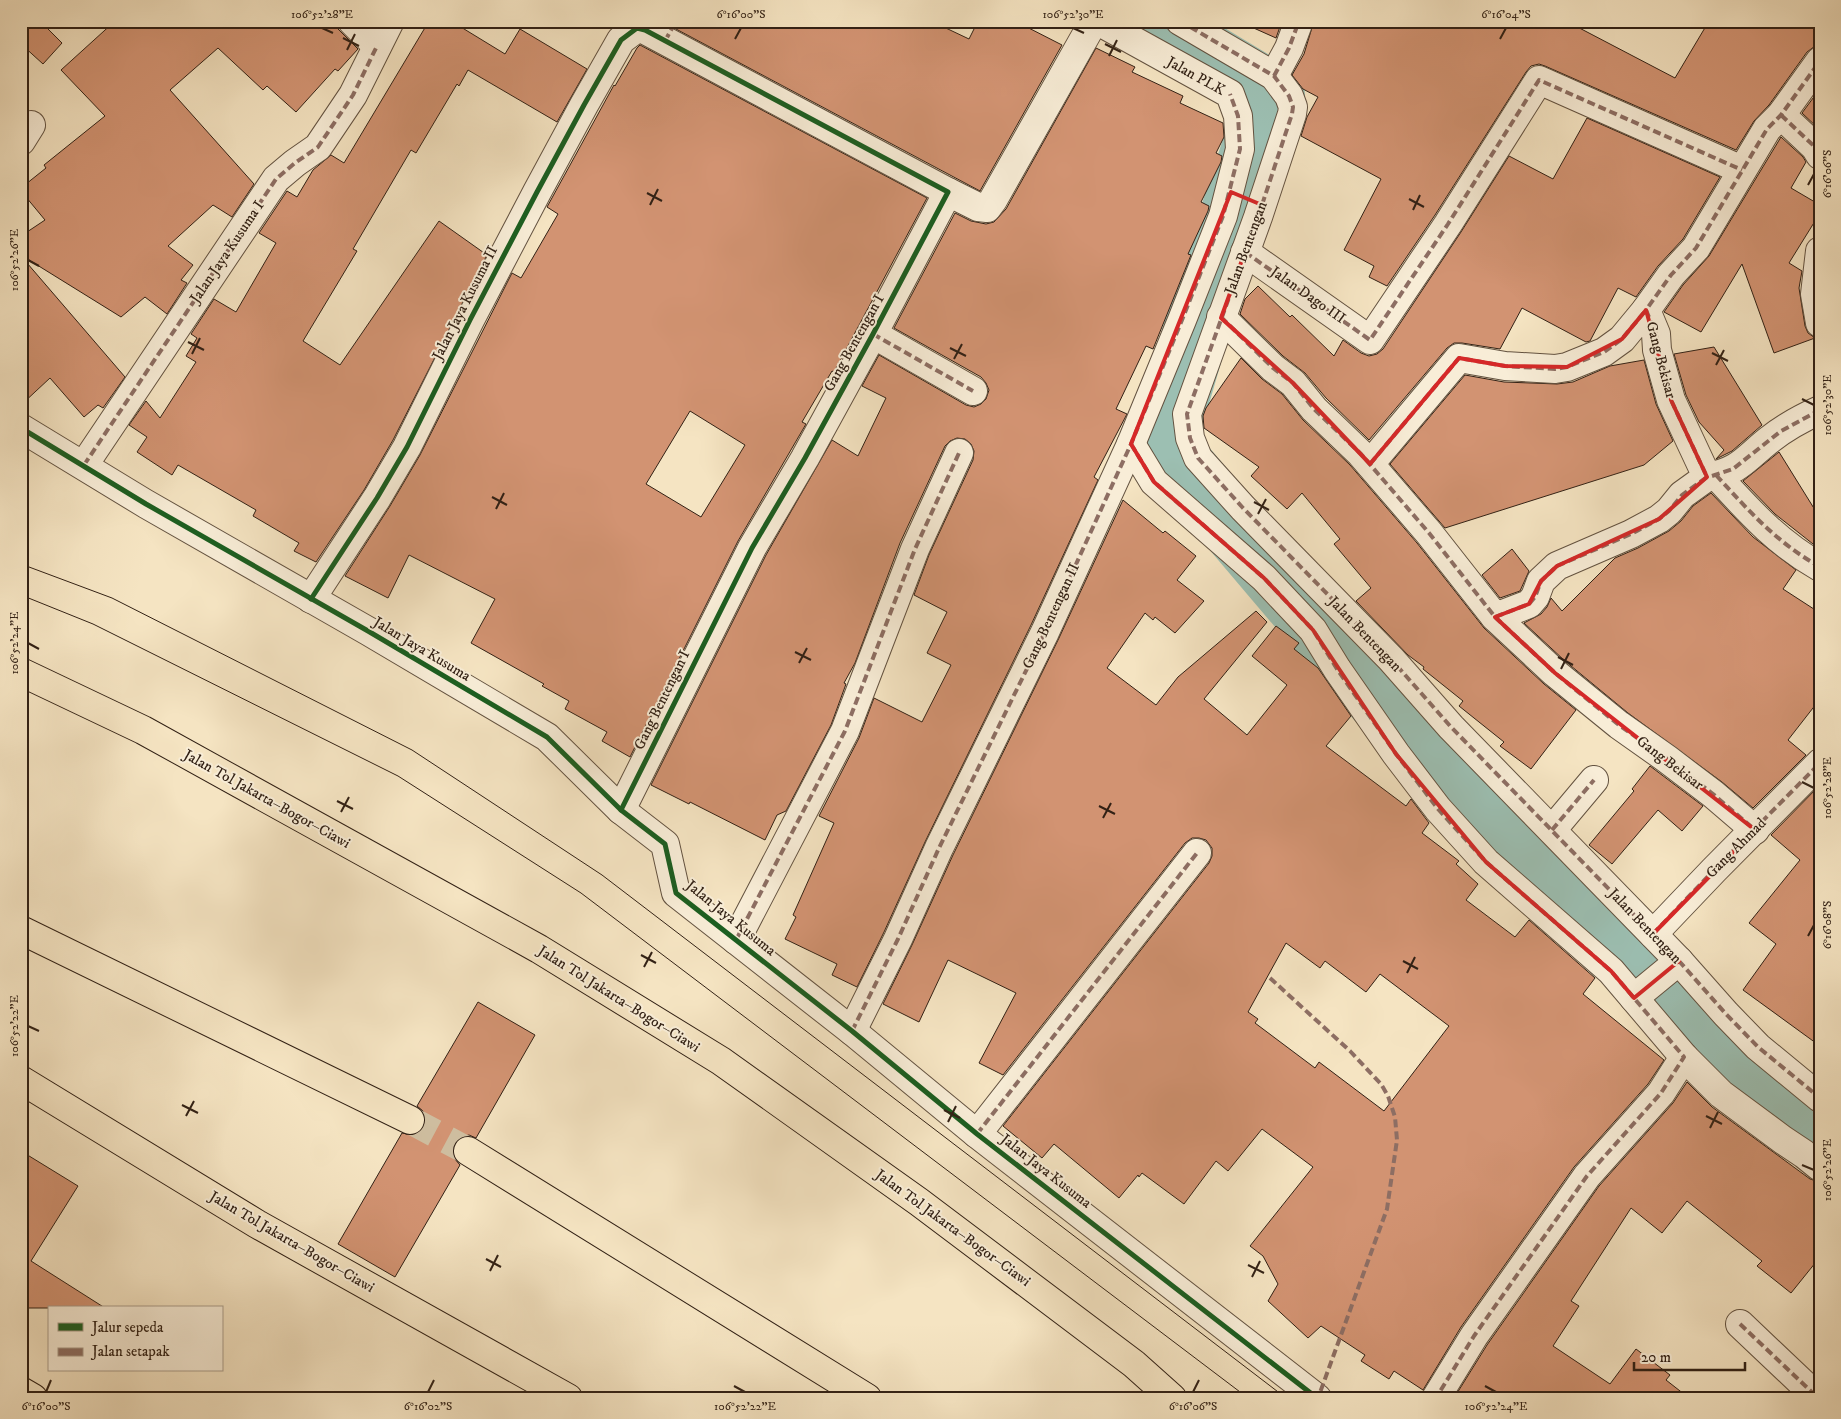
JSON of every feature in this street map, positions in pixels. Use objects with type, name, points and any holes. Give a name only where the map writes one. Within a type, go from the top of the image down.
[{"type":"highway","name":"Jalan Tol Jakarta–Bogor–Ciawi","points":[[21,672],[143,730],[530,945],[721,1061],[919,1202],[1134,1364],[1172,1398]]},
{"type":"highway","points":[[21,930],[410,1120]]},
{"type":"highway","name":"Jalan Tol Jakarta–Bogor–Ciawi","points":[[21,1080],[257,1224],[568,1398]]},
{"type":"highway","points":[[468,1152],[867,1398]]},
{"type":"highway","points":[[21,1391],[33,1398]]},
{"type":"street","points":[[352,21],[377,46],[390,21]]},
{"type":"street","points":[[662,31],[948,192],[978,207],[987,208],[1094,21]]},
{"type":"street","name":"Jalan PLK","points":[[1098,21],[1233,92],[1238,116],[1240,149],[1247,198]]},
{"type":"street","points":[[1180,21],[1267,77]]},
{"type":"street","points":[[1233,92],[1267,77],[1289,48],[1299,21]]},
{"type":"street","name":"Jalan Jaya Kusuma II","points":[[311,599],[377,498],[407,447],[515,235],[621,40],[636,28],[662,31]]},
{"type":"street","name":"Jalan Jaya Kusuma I","points":[[84,465],[276,179],[318,147],[353,95],[377,46]]},
{"type":"street","name":"Gang Bekisar","points":[[1820,61],[1782,115],[1770,126],[1696,248],[1671,275],[1646,310],[1656,334],[1657,350],[1671,400],[1684,431],[1711,476],[1777,538],[1800,556],[1820,567]]},
{"type":"street","name":"Jalan Bentengan","points":[[1267,77],[1289,96],[1292,114],[1247,198],[1245,252],[1187,414],[1190,438],[1198,458],[1243,508],[1391,659],[1451,727],[1653,934],[1676,964],[1758,1047],[1820,1098]]},
{"type":"street","name":"Jalan Dago III","points":[[1245,252],[1370,340],[1448,224],[1539,80],[1742,170]]},
{"type":"street","points":[[1782,115],[1815,147],[1820,155]]},
{"type":"street","name":"Gang Bentengan I","points":[[620,810],[752,548],[805,458],[948,192]]},
{"type":"street","name":"Gang Bentengan II","points":[[852,1031],[1040,641],[1131,444],[1223,216],[1247,198]]},
{"type":"street","points":[[1820,251],[1816,294],[1820,323]]},
{"type":"street","points":[[1370,464],[1459,358],[1505,366],[1555,369],[1567,367],[1604,352],[1622,340],[1646,310]]},
{"type":"street","name":"Gang Bekisar","points":[[1221,317],[1273,368],[1293,384],[1314,409],[1370,464],[1429,533],[1495,617],[1555,673],[1620,725],[1713,794],[1755,830]]},
{"type":"street","points":[[873,334],[973,391]]},
{"type":"street","points":[[1495,617],[1529,604],[1535,597],[1541,581],[1557,566],[1659,519],[1669,511],[1682,495],[1711,476],[1733,469],[1781,431],[1820,410]]},
{"type":"street","name":"Jalan Jaya Kusuma","points":[[21,428],[146,504],[547,737],[620,810],[665,844],[676,893],[852,1031],[978,1134],[1317,1398]]},
{"type":"street","points":[[1131,444],[1154,482],[1257,571],[1313,630],[1337,669],[1396,754],[1438,809],[1486,862],[1611,971],[1641,993],[1684,1058],[1721,1094],[1820,1167]]},
{"type":"street","points":[[736,940],[844,731],[915,549],[959,453]]},
{"type":"street","name":"Gang Ahmad","points":[[1653,934],[1820,764]]},
{"type":"street","points":[[1552,830],[1594,780]]},
{"type":"street","points":[[978,1134],[1197,853]]},
{"type":"street","points":[[1641,993],[1676,964]]},
{"type":"street","points":[[1436,1398],[1474,1336],[1587,1176],[1661,1093],[1684,1058]]},
{"type":"street","points":[[1740,1324],[1818,1398]]},
{"type":"highlighted area","points":[[1231,192],[1262,205],[1221,318],[1293,383],[1370,464],[1459,358],[1505,366],[1567,367],[1622,339],[1646,310],[1671,400],[1707,477],[1659,519],[1557,566],[1541,581],[1529,604],[1495,617],[1555,673],[1755,830],[1653,934],[1679,961],[1634,998],[1611,971],[1486,862],[1396,754],[1313,630],[1264,578],[1154,482],[1131,444]]},
{"type":"building","points":[[21,21],[40,21],[62,43],[43,64],[21,44]]},
{"type":"building","points":[[115,21],[330,21],[358,49],[338,71],[335,69],[296,112],[267,86],[263,90],[218,48],[170,90],[254,184],[232,217],[213,205],[168,246],[193,265],[181,280],[187,283],[167,314],[145,297],[121,317],[21,255],[21,236],[45,220],[21,191],[21,188],[46,168],[44,165],[105,116],[61,70]]},
{"type":"building","points":[[429,21],[451,21],[505,54],[520,29],[587,69],[557,122],[468,70],[459,86],[457,84],[416,153],[411,150],[353,249],[357,251],[303,341],[340,365],[439,221],[487,255],[393,440],[364,490],[316,562],[294,551],[299,543],[253,516],[256,510],[178,465],[172,475],[137,452],[147,437],[129,425],[146,401],[160,418],[196,362],[186,356],[197,338],[191,334],[214,299],[236,312],[276,243],[259,233],[287,191],[297,197],[313,170],[331,155],[344,163]]},
{"type":"building","points":[[681,21],[931,21],[969,39],[978,21],[1015,21],[1062,45],[980,191],[676,29]]},
{"type":"building","points":[[1238,21],[1282,21],[1276,38]]},
{"type":"building","points":[[1314,21],[1566,21],[1675,78],[1709,21],[1820,21],[1820,38],[1815,46],[1807,52],[1769,105],[1754,121],[1736,150],[1545,66],[1539,64],[1531,66],[1387,286],[1369,277],[1374,266],[1344,250],[1381,179],[1301,136],[1307,117],[1318,97],[1303,89],[1292,75],[1304,54]]},
{"type":"building","points":[[640,45],[927,198],[834,372],[832,371],[802,422],[806,424],[738,541],[630,757],[602,741],[607,732],[565,709],[569,701],[542,686],[544,684],[471,643],[495,599],[409,555],[388,598],[345,576],[420,455],[512,273],[521,278],[558,214],[547,207],[614,85]],"holes":[[[690,411],[745,445],[701,517],[646,484]]]},
{"type":"building","points":[[1096,48],[1135,67],[1132,72],[1183,96],[1180,103],[1223,123],[1224,137],[1216,153],[1222,156],[1221,162],[1201,202],[1209,206],[1208,211],[1188,254],[1191,255],[1153,349],[1146,346],[1116,409],[1127,414],[1094,477],[1098,480],[1031,625],[925,842],[857,987],[832,975],[837,964],[785,939],[796,917],[793,915],[834,823],[819,816],[859,738],[874,698],[922,722],[951,665],[927,653],[947,612],[914,595],[929,555],[973,460],[974,451],[971,444],[965,439],[957,438],[945,446],[900,543],[855,663],[844,683],[846,684],[831,725],[786,811],[777,815],[765,840],[690,802],[689,804],[651,785],[766,555],[832,440],[858,456],[886,398],[862,386],[879,355],[966,405],[974,407],[986,399],[989,390],[981,377],[894,328],[955,213],[971,221],[986,224],[994,222],[1006,209]]},
{"type":"building","points":[[1820,90],[1820,130],[1802,113]]},
{"type":"building","points":[[1587,118],[1720,177],[1683,239],[1658,266],[1636,297],[1618,288],[1590,341],[1586,342],[1522,308],[1500,349],[1462,343],[1454,343],[1447,348],[1369,440],[1326,398],[1305,373],[1283,356],[1240,314],[1245,299],[1258,286],[1290,317],[1292,315],[1334,356],[1343,340],[1361,353],[1369,356],[1377,354],[1383,349],[1461,232],[1509,156],[1553,179]]},
{"type":"building","points":[[1781,137],[1806,162],[1791,188],[1820,205],[1820,213],[1789,263],[1802,271],[1799,288],[1805,326],[1808,333],[1815,338],[1774,353],[1742,264],[1701,332],[1664,312],[1683,285],[1709,256]]},
{"type":"building","points":[[21,256],[125,377],[103,408],[98,405],[84,417],[50,378],[21,405]]},
{"type":"building","points":[[1714,347],[1762,425],[1732,451],[1716,459],[1724,450],[1699,422],[1686,395],[1674,354]]},
{"type":"building","points":[[1241,358],[1262,379],[1282,394],[1303,420],[1350,465],[1417,543],[1484,628],[1544,684],[1576,710],[1531,769],[1500,746],[1504,742],[1459,706],[1463,701],[1408,655],[1356,601],[1371,588],[1334,544],[1340,539],[1302,493],[1287,509],[1251,476],[1259,467],[1204,428],[1203,416],[1206,408]]},
{"type":"building","points":[[1644,360],[1656,404],[1673,441],[1644,465],[1445,528],[1390,464],[1465,375],[1504,382],[1557,384],[1573,382],[1610,366]]},
{"type":"building","points":[[1779,452],[1820,518],[1820,533],[1813,544],[1775,514],[1743,481]]},
{"type":"building","points":[[1711,493],[1753,537],[1796,570],[1783,589],[1820,613],[1820,699],[1788,740],[1806,755],[1753,808],[1722,782],[1628,713],[1565,661],[1524,623],[1541,614],[1551,598],[1562,611],[1615,558],[1669,531],[1681,521],[1693,506]]},
{"type":"building","points":[[1123,500],[1163,533],[1165,531],[1196,556],[1177,580],[1204,601],[1175,633],[1155,617],[1153,620],[1145,613],[1107,668],[1156,705],[1178,677],[1256,611],[1267,622],[1204,699],[1247,735],[1287,685],[1252,656],[1276,626],[1299,643],[1294,649],[1318,668],[1351,716],[1326,746],[1406,806],[1411,799],[1429,823],[1422,833],[1459,861],[1456,864],[1478,884],[1466,900],[1515,937],[1529,920],[1595,978],[1583,994],[1664,1060],[1648,1084],[1574,1167],[1461,1327],[1423,1390],[1394,1371],[1389,1379],[1361,1361],[1365,1355],[1321,1326],[1308,1338],[1268,1301],[1278,1284],[1263,1256],[1250,1246],[1313,1167],[1262,1129],[1228,1171],[1216,1161],[1184,1204],[1142,1173],[1139,1177],[1138,1175],[1119,1198],[1054,1144],[1042,1158],[1003,1126],[1209,863],[1212,856],[1212,848],[1206,840],[1192,838],[1185,843],[1003,1075],[979,1063],[1016,993],[948,960],[919,1022],[883,1004],[1059,638]],"holes":[[[1286,943],[1320,968],[1325,961],[1366,992],[1380,974],[1449,1026],[1384,1111],[1319,1062],[1315,1068],[1255,1023],[1258,1019],[1248,1012]]]},
{"type":"building","points":[[1512,549],[1529,571],[1520,591],[1500,598],[1482,575]]},
{"type":"building","points":[[1650,766],[1703,806],[1682,831],[1658,810],[1612,864],[1589,845],[1634,791],[1632,789]]},
{"type":"building","points":[[1820,785],[1820,1046],[1743,990],[1776,944],[1749,923],[1800,860],[1771,835]]},
{"type":"building","points":[[478,1002],[535,1035],[476,1138],[469,1135],[461,1137],[455,1143],[452,1150],[454,1158],[460,1165],[395,1277],[338,1244],[402,1133],[412,1135],[419,1133],[424,1127],[425,1118],[423,1111],[417,1106]]},
{"type":"building","points":[[1687,1082],[1712,1107],[1810,1179],[1820,1182],[1820,1257],[1791,1293],[1757,1266],[1762,1261],[1687,1201],[1662,1233],[1631,1208],[1571,1301],[1579,1306],[1553,1346],[1610,1384],[1636,1349],[1670,1375],[1666,1380],[1689,1398],[1454,1398],[1487,1345],[1599,1186],[1673,1103]]},
{"type":"building","points":[[21,1151],[78,1186],[31,1261],[102,1306],[21,1308]]},
{"type":"waterway","points":[[1149,21],[1272,95],[1202,310],[1163,444],[1399,722],[1611,947],[1789,1097],[1820,1116]]},
{"type":"tunnel","points":[[410,1120],[468,1151]]},
{"type":"tram line","points":[[21,564],[112,598],[412,750],[602,875],[1286,1398]]},
{"type":"tram line","points":[[21,595],[93,624],[398,776],[581,893],[1248,1398]]},
{"type":"marked path","points":[[665,41],[676,21]]},
{"type":"marked path","points":[[1180,21],[1274,76],[1289,96],[1293,107],[1258,217],[1187,414],[1190,438],[1198,458],[1243,508],[1391,659],[1451,727],[1679,961],[1758,1047],[1820,1098]]},
{"type":"marked path","points":[[1274,76],[1289,48],[1299,21]]},
{"type":"marked path","points":[[84,465],[276,179],[318,147],[353,95],[377,46]]},
{"type":"marked path","points":[[1221,317],[1273,368],[1293,383],[1314,409],[1361,454],[1429,533],[1495,617],[1529,604],[1535,597],[1541,581],[1557,566],[1631,534],[1659,519],[1669,511],[1682,495],[1707,477],[1671,400],[1657,350],[1656,334],[1646,310],[1671,275],[1696,248],[1767,129],[1781,115],[1820,61]]},
{"type":"marked path","points":[[1245,252],[1370,340],[1448,224],[1539,80],[1742,170]]},
{"type":"marked path","points":[[852,1031],[1045,632],[1131,444],[1182,320],[1223,216],[1240,149],[1238,116],[1230,94]]},
{"type":"marked path","points":[[1781,115],[1815,147],[1820,155]]},
{"type":"marked path","points":[[1820,251],[1815,294],[1820,323]]},
{"type":"marked path","points":[[1370,464],[1459,358],[1505,366],[1555,369],[1567,367],[1604,352],[1622,339],[1646,310]]},
{"type":"marked path","points":[[873,334],[973,391]]},
{"type":"marked path","points":[[1712,476],[1733,469],[1781,431],[1820,410]]},
{"type":"marked path","points":[[1131,444],[1154,482],[1264,578],[1313,630],[1337,669],[1396,754],[1438,809],[1486,862],[1611,971],[1684,1057],[1661,1093],[1587,1176],[1474,1336],[1436,1398]]},
{"type":"marked path","points":[[736,940],[845,731],[915,549],[959,453]]},
{"type":"marked path","points":[[1716,475],[1776,536],[1820,567]]},
{"type":"marked path","points":[[1495,617],[1555,673],[1619,725],[1713,794],[1755,830]]},
{"type":"marked path","points":[[1653,934],[1820,763]]},
{"type":"marked path","points":[[1552,830],[1594,780]]},
{"type":"marked path","points":[[977,1134],[1197,853]]},
{"type":"marked path","points":[[1270,978],[1350,1051],[1381,1084],[1388,1096],[1395,1117],[1397,1140],[1387,1209],[1318,1398]]},
{"type":"marked path","points":[[1740,1324],[1818,1398]]},
{"type":"cycle path","points":[[311,599],[377,498],[407,447],[470,320],[584,105],[621,40],[637,28],[645,30],[948,192],[805,458],[752,548],[621,810]]},
{"type":"cycle path","points":[[21,428],[146,504],[368,631],[547,737],[621,810],[665,844],[676,893],[852,1031],[977,1134],[1317,1398]]}]
